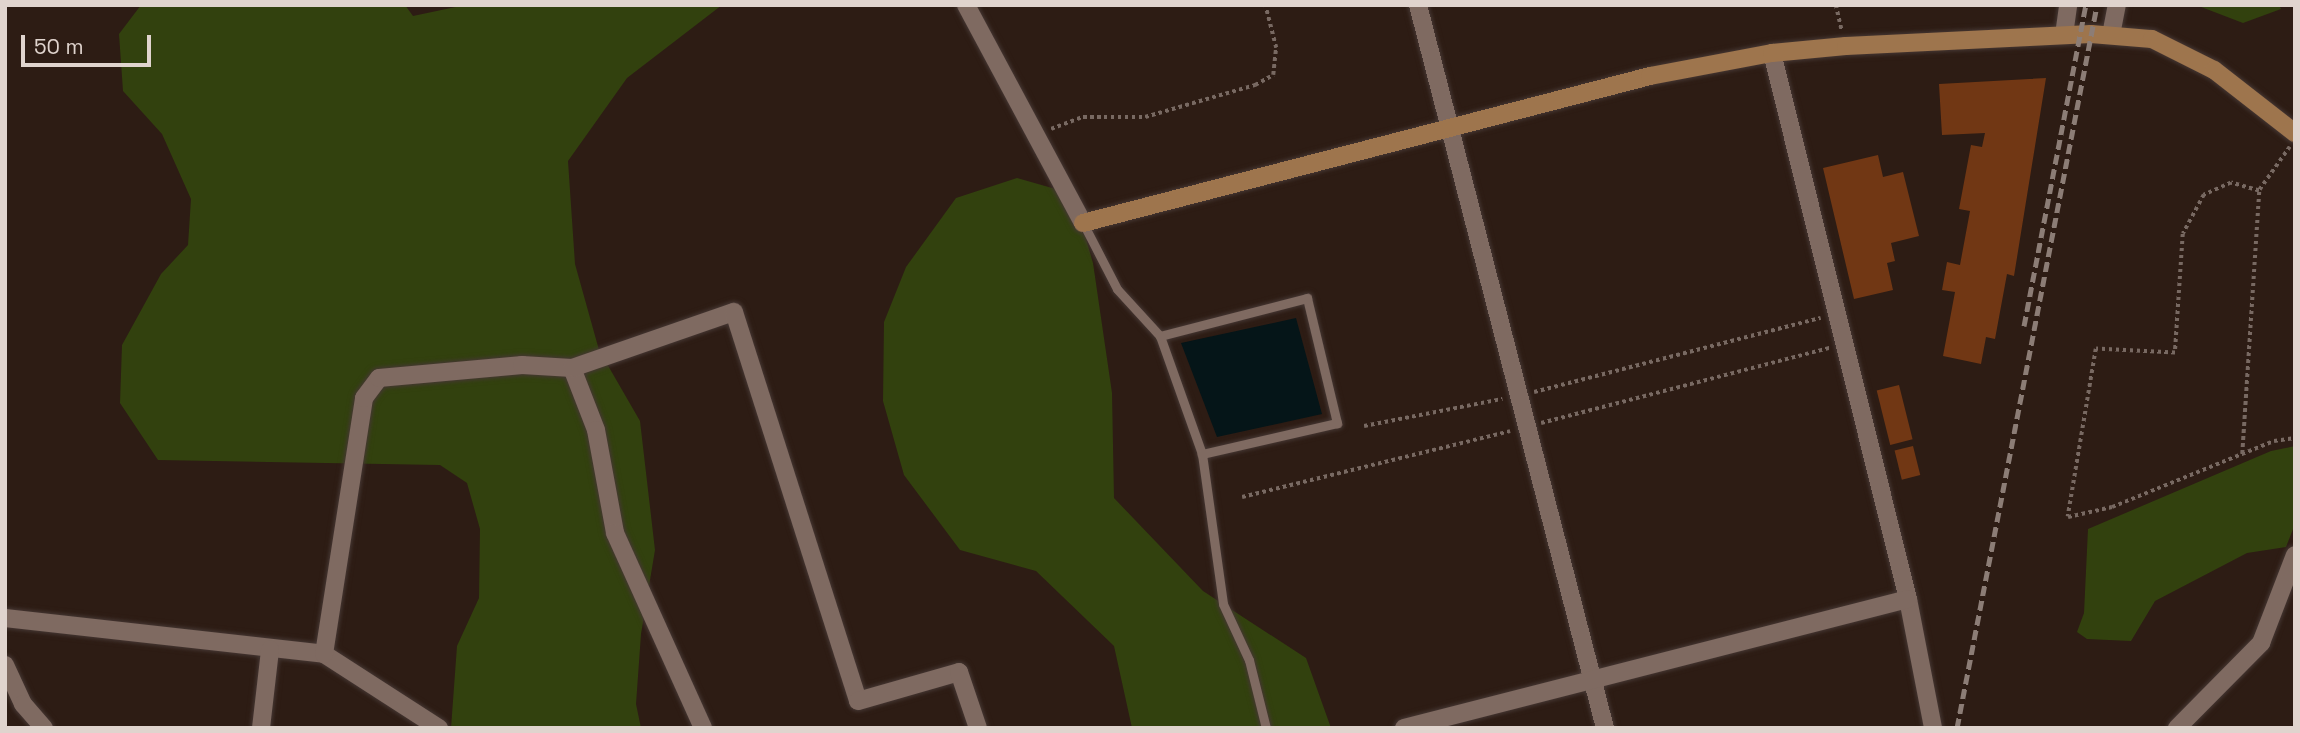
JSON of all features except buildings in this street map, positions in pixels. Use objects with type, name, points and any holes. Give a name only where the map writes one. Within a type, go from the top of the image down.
[{"type":"street","points":[[966,5],[1083,223],[1448,126],[1772,52],[2064,35],[2111,35],[2152,39],[2183,50],[2293,133]]},
{"type":"street","points":[[1418,5],[1605,728]]},
{"type":"street","points":[[2064,35],[2068,5]]},
{"type":"street","points":[[2111,35],[2117,5]]},
{"type":"street","points":[[1772,52],[1908,599],[1933,728]]},
{"type":"street","points":[[324,654],[364,398],[379,378],[523,365],[572,368],[734,312],[858,701],[959,672],[978,728]]},
{"type":"street","points":[[572,368],[596,430],[615,533],[703,728]]},
{"type":"street","points":[[2177,728],[2261,643],[2295,555]]},
{"type":"street","points":[[1404,728],[1592,677],[1908,599]]},
{"type":"street","points":[[5,618],[324,654],[439,728]]},
{"type":"street","points":[[261,728],[270,650]]},
{"type":"street","points":[[5,665],[23,704],[44,728]]},
{"type":"lane","points":[[1083,223],[1118,289],[1160,336],[1202,454],[1223,604],[1249,660],[1266,728]]},
{"type":"lane","points":[[1160,336],[1307,298],[1338,423],[1202,454]]},
{"type":"path","points":[[1035,135],[1083,117],[1145,117],[1255,85],[1273,75],[1276,48],[1265,5]]},
{"type":"path","points":[[1836,5],[1846,47]]},
{"type":"path","points":[[2242,454],[2259,191],[2293,133]]},
{"type":"path","points":[[2259,191],[2231,183],[2204,195],[2183,234],[2175,354],[2096,349],[2068,517],[2112,507],[2242,454],[2295,438]]},
{"type":"path","points":[[1364,426],[1518,396],[1837,314]]},
{"type":"green space","points":[[141,5],[405,5],[413,16],[465,5],[722,5],[627,78],[568,161],[575,264],[599,350],[640,421],[655,550],[641,634],[636,704],[641,728],[451,728],[457,646],[479,598],[480,529],[467,483],[440,465],[158,460],[120,403],[122,345],[161,274],[188,245],[191,199],[162,134],[123,91],[119,34]]},
{"type":"green space","points":[[2196,5],[2279,5],[2281,9],[2243,23]]},
{"type":"green space","points":[[1017,178],[1073,194],[1093,263],[1112,393],[1114,498],[1203,591],[1306,658],[1331,728],[1132,728],[1114,646],[1036,571],[960,550],[904,475],[883,401],[884,322],[906,267],[956,198]]},
{"type":"green space","points":[[2295,446],[2295,524],[2286,547],[2247,553],[2155,601],[2131,641],[2087,639],[2077,632],[2084,613],[2088,529],[2271,451]]},
{"type":"shaded area","points":[[1296,318],[1322,414],[1217,437],[1181,343]]},
{"type":"railway","points":[[2024,326],[2086,5]]},
{"type":"railway","points":[[1957,728],[2097,5]]}]
